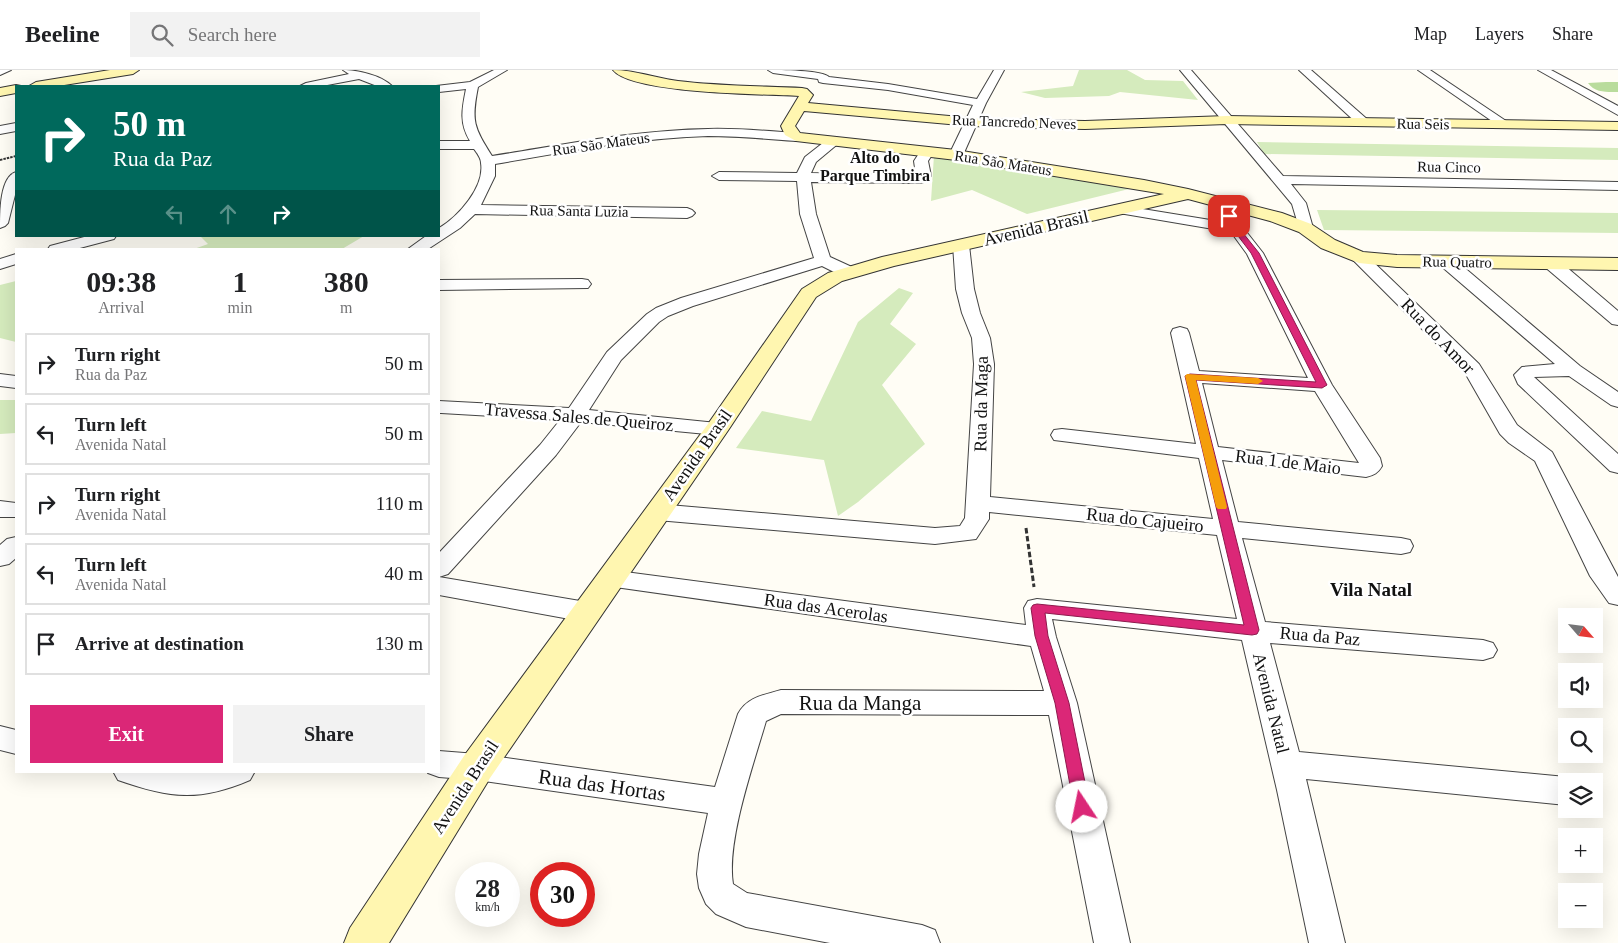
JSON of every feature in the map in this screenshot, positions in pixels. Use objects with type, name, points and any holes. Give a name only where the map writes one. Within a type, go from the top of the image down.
[{"type":"street","points":[[0,72],[6,70]]},
{"type":"street","points":[[41,85],[115,71],[133,70]]},
{"type":"street","points":[[348,70],[384,85]]},
{"type":"street","points":[[440,89],[473,85],[502,70]]},
{"type":"street","name":"Rua Tancredo Neves","points":[[619,70],[635,77],[686,85],[805,96],[971,122],[1084,124],[1228,120]]},
{"type":"street","points":[[773,70],[825,76],[980,103]]},
{"type":"street","points":[[956,155],[980,103],[999,70]]},
{"type":"street","points":[[1185,70],[1299,203],[1305,228]]},
{"type":"street","points":[[1304,70],[1364,123]]},
{"type":"street","points":[[1423,70],[1506,125]]},
{"type":"street","points":[[1543,70],[1618,111]]},
{"type":"street","points":[[860,83],[877,74]]},
{"type":"street","points":[[312,85],[362,76]]},
{"type":"street","points":[[796,136],[790,132],[788,126],[805,96],[816,88],[825,76]]},
{"type":"street","points":[[440,234],[455,225],[471,209],[488,176],[488,162],[470,131],[467,112],[473,85]]},
{"type":"street","points":[[0,92],[15,90]]},
{"type":"street","name":"Rua Seis","points":[[1228,120],[1618,126]]},
{"type":"street","points":[[0,130],[15,127]]},
{"type":"street","name":"Rua São Mateus","points":[[488,162],[614,141],[665,135],[724,133],[796,136],[833,142],[956,155],[1144,185],[1257,211],[1305,228]]},
{"type":"street","points":[[823,260],[808,214],[803,176],[810,160],[833,142]]},
{"type":"street","points":[[440,145],[479,146]]},
{"type":"street","points":[[719,176],[922,178],[924,176],[921,161],[927,152]]},
{"type":"street","points":[[0,223],[9,185],[15,177]]},
{"type":"street","name":"Rua Cinco","points":[[1280,180],[1618,186]]},
{"type":"street","name":"Avenida Brasil","points":[[365,943],[477,767],[717,429],[804,299],[816,288],[848,272],[1188,194]]},
{"type":"street","points":[[1222,202],[1236,228],[1255,253],[1322,385]]},
{"type":"street","name":"Rua Santa Luzia","points":[[471,209],[687,213]]},
{"type":"street","points":[[1118,209],[1236,228]]},
{"type":"street","name":"Rua Quatro","points":[[1305,228],[1328,244],[1360,257],[1396,261],[1618,264]]},
{"type":"street","points":[[60,248],[104,237]]},
{"type":"street","points":[[418,248],[436,237]]},
{"type":"street","name":"Rua da Maga","points":[[657,512],[934,536],[968,532],[977,518],[984,364],[981,338],[971,313],[965,289],[961,245]]},
{"type":"street","name":"Rua do Amor","points":[[1360,257],[1472,368],[1508,429],[1544,457],[1603,576],[1618,596]]},
{"type":"street","points":[[0,264],[15,259]]},
{"type":"street","points":[[440,567],[548,450],[575,415],[614,356],[662,312],[687,302],[823,260],[848,272]]},
{"type":"street","points":[[1447,262],[1573,370],[1618,401]]},
{"type":"street","points":[[1551,263],[1618,320]]},
{"type":"street","points":[[440,285],[582,284]]},
{"type":"street","name":"Avenida Natal","points":[[1180,333],[1328,943]]},
{"type":"street","points":[[1573,370],[1529,371],[1524,374],[1525,380],[1618,466]]},
{"type":"street","points":[[1190,376],[1322,385]]},
{"type":"street","points":[[0,380],[15,382]]},
{"type":"street","name":"Rua 1 de Maio","points":[[1062,435],[1366,470],[1371,466],[1369,458],[1322,385]]},
{"type":"street","name":"Travessa Sales de Queiroz","points":[[441,407],[575,415],[717,429]]},
{"type":"street","name":"Rua do Cajueiro","points":[[978,503],[1401,546]]},
{"type":"street","points":[[0,509],[15,510]]},
{"type":"street","points":[[0,558],[15,546]]},
{"type":"street","name":"Rua das Acerolas","points":[[610,579],[1040,622]]},
{"type":"street","points":[[440,586],[586,612]]},
{"type":"street","points":[[1040,622],[1062,703],[1089,842],[1112,943]]},
{"type":"street","name":"Rua da Paz","points":[[1040,622],[1252,630],[1483,650]]},
{"type":"street","name":"Rua da Manga","points":[[922,943],[746,910],[727,902],[716,888],[714,868],[726,802],[753,714],[765,706],[781,702],[1062,703]]},
{"type":"street","points":[[0,738],[15,742]]},
{"type":"street","name":"Rua das Hortas","points":[[440,764],[477,767],[726,802]]},
{"type":"street","points":[[1286,764],[1558,791]]},
{"type":"street","points":[[137,773],[168,781],[202,784],[233,773]]},
{"type":"path","points":[[1026,528],[1040,622]]},
{"type":"green space","points":[[1079,70],[1127,70],[1145,80],[1183,81],[1198,100],[1120,92],[1109,96],[1045,98],[1021,92],[1073,86]]},
{"type":"green space","points":[[1618,82],[1618,92],[1594,89],[1588,83]]},
{"type":"green space","points":[[1257,142],[1618,148],[1618,160],[1264,154]]},
{"type":"green space","points":[[934,155],[1129,189],[1027,214],[972,190],[931,201]]},
{"type":"green space","points":[[1317,210],[1618,213],[1618,233],[1324,230]]},
{"type":"green space","points":[[201,237],[362,237],[344,248],[197,248],[208,244]]},
{"type":"green space","points":[[15,281],[15,342],[0,338],[0,285]]},
{"type":"green space","points":[[899,288],[913,293],[890,324],[916,344],[882,385],[925,444],[858,502],[838,516],[824,460],[736,448],[762,411],[811,421],[858,322]]},
{"type":"green space","points":[[0,400],[15,400],[15,433],[0,434]]},
{"type":"slow traffic","points":[[1222,507],[1190,376],[1258,381]]},
{"type":"district","name":"Alto do Parque Timbira","points":[[875,166]]},
{"type":"district","name":"Vila Natal","points":[[1371,589]]},
{"type":"route","points":[[1082,807],[1062,703],[1042,636],[1037,608],[1252,630],[1190,376],[1322,385],[1255,253],[1229,216]]}]
